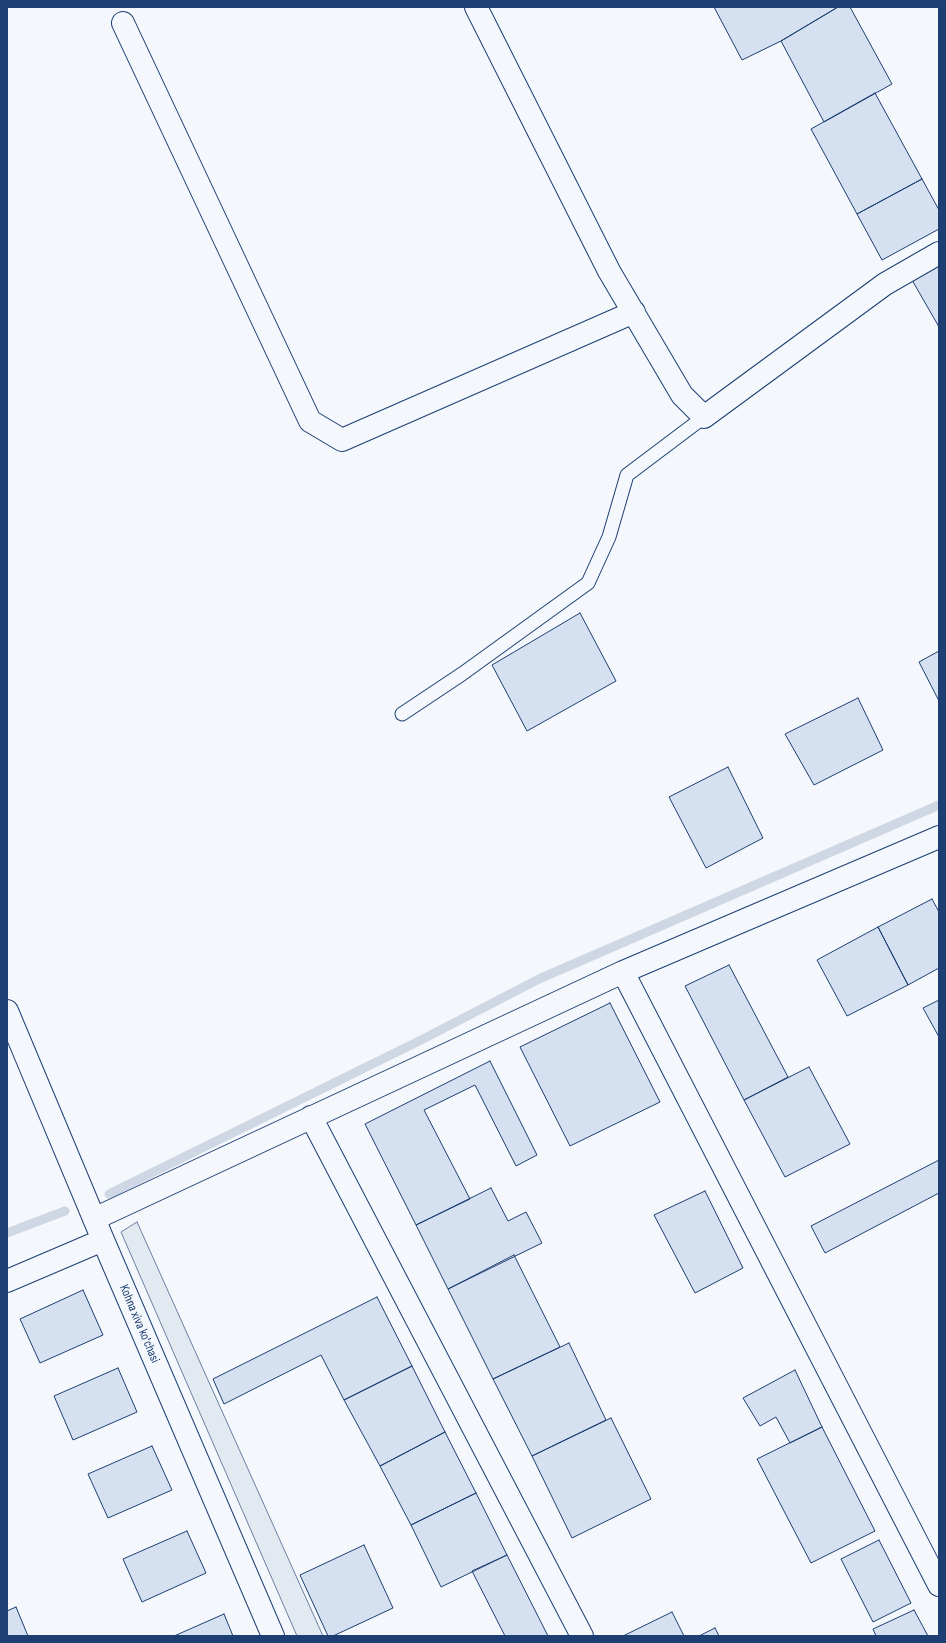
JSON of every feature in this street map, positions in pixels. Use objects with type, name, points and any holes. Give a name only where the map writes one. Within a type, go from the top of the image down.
[{"type":"street","points":[[476,7],[610,271],[682,395],[704,417],[885,284],[939,252]]},
{"type":"street","points":[[123,23],[310,421],[342,440],[634,312]]},
{"type":"street","points":[[94,1219],[624,972],[937,844]]},
{"type":"street","points":[[624,972],[939,1585]]},
{"type":"street","name":"Kohna xiva ko'chasi","points":[[7,1011],[94,1219],[273,1636]]},
{"type":"street","points":[[312,1117],[582,1636]]},
{"type":"street","points":[[7,1282],[103,1240]]},
{"type":"lane","points":[[402,714],[462,674],[588,583],[609,537],[627,475],[704,417]]},
{"type":"shaded area","points":[[137,1222],[323,1636],[297,1636],[121,1232]]},
{"type":"building","points":[[714,7],[838,7],[781,41],[742,60]]},
{"type":"building","points":[[838,7],[850,7],[892,84],[824,122],[781,41]]},
{"type":"building","points":[[875,93],[922,179],[857,214],[811,129]]},
{"type":"building","points":[[922,179],[939,210],[939,229],[882,260],[857,214]]},
{"type":"building","points":[[939,265],[939,327],[912,280]]},
{"type":"building","points":[[580,613],[616,681],[527,731],[492,665]]},
{"type":"building","points":[[939,651],[939,701],[919,662]]},
{"type":"building","points":[[858,698],[883,750],[814,785],[785,734]]},
{"type":"building","points":[[728,767],[763,838],[706,868],[669,797]]},
{"type":"building","points":[[932,899],[939,912],[939,968],[908,985],[878,927]]},
{"type":"building","points":[[878,927],[908,985],[847,1016],[817,960]]},
{"type":"building","points":[[729,965],[788,1077],[744,1100],[685,986]]},
{"type":"building","points":[[939,1000],[939,1037],[923,1008]]},
{"type":"building","points":[[610,1003],[660,1102],[570,1146],[520,1047]]},
{"type":"building","points":[[490,1061],[537,1155],[516,1166],[475,1085],[424,1110],[470,1199],[416,1225],[365,1124]]},
{"type":"building","points":[[809,1067],[850,1144],[785,1177],[744,1100]]},
{"type":"building","points":[[939,1160],[939,1193],[825,1253],[811,1226]]},
{"type":"building","points":[[491,1188],[508,1221],[526,1212],[542,1243],[448,1289],[416,1225]]},
{"type":"building","points":[[705,1191],[743,1268],[695,1293],[654,1215]]},
{"type":"building","points":[[514,1255],[560,1347],[493,1379],[448,1289]]},
{"type":"building","points":[[83,1290],[103,1335],[40,1363],[20,1319]]},
{"type":"building","points":[[377,1297],[412,1366],[344,1400],[321,1355],[224,1404],[213,1379]]},
{"type":"building","points":[[569,1343],[606,1420],[532,1456],[493,1379]]},
{"type":"building","points":[[412,1366],[445,1432],[380,1466],[344,1400]]},
{"type":"building","points":[[118,1368],[137,1412],[73,1440],[54,1396]]},
{"type":"building","points":[[795,1370],[822,1427],[790,1443],[776,1417],[760,1426],[743,1398]]},
{"type":"building","points":[[611,1418],[651,1499],[572,1538],[532,1456]]},
{"type":"building","points":[[822,1427],[875,1531],[811,1563],[757,1459]]},
{"type":"building","points":[[445,1432],[476,1493],[411,1525],[380,1466]]},
{"type":"building","points":[[152,1446],[172,1490],[108,1518],[88,1474]]},
{"type":"building","points":[[476,1493],[507,1555],[441,1587],[411,1525]]},
{"type":"building","points":[[187,1531],[206,1573],[142,1602],[123,1559]]},
{"type":"building","points":[[879,1540],[911,1603],[873,1622],[841,1559]]},
{"type":"building","points":[[364,1545],[393,1608],[333,1636],[328,1636],[300,1575]]},
{"type":"building","points":[[507,1555],[548,1636],[505,1636],[472,1571]]},
{"type":"building","points":[[16,1607],[28,1636],[7,1636],[7,1611]]},
{"type":"building","points":[[914,1610],[928,1636],[876,1636],[873,1629]]},
{"type":"building","points":[[672,1612],[684,1636],[623,1636]]},
{"type":"building","points":[[224,1614],[233,1636],[174,1636]]},
{"type":"building","points":[[715,1628],[719,1636],[699,1636]]},
{"type":"waterway","points":[[109,1194],[423,1039],[539,979],[939,805]]},
{"type":"waterway","points":[[7,1233],[65,1211]]}]
